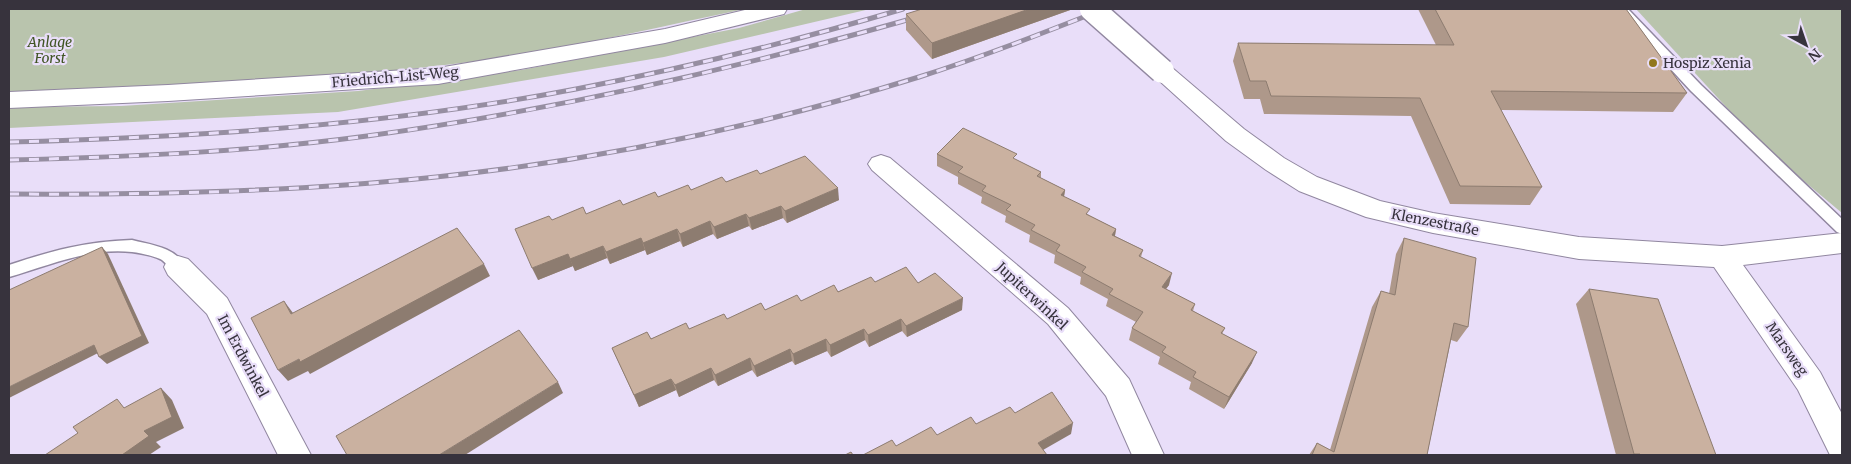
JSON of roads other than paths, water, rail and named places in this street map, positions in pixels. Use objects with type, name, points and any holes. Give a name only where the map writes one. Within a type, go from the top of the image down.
[{"type":"street","name":"Friedrich-List-Weg","points":[[9,100],[168,94],[438,76],[665,36],[776,9]]},
{"type":"street","name":"Klenzestraße","points":[[1092,9],[1235,135],[1275,164],[1308,184],[1376,210],[1433,223],[1580,248],[1722,257],[1842,243]]},
{"type":"street","name":"Jupiterwinkel","points":[[881,164],[1058,316],[1118,388],[1148,455]]},
{"type":"street","name":"Marsweg","points":[[1722,257],[1809,381],[1842,445]]},
{"type":"street","name":"Im Erdwinkel","points":[[178,267],[217,306],[295,455]]},
{"type":"lane","points":[[1621,9],[1696,88],[1842,228]]},
{"type":"lane","points":[[9,271],[58,255],[105,247],[132,246],[166,255],[178,267]]},
{"type":"railway","points":[[9,142],[223,133],[435,112],[576,89],[699,63],[781,43],[903,9]]},
{"type":"railway","points":[[9,160],[233,150],[322,142],[441,125],[586,99],[730,67],[945,9]]},
{"type":"railway","points":[[9,194],[223,192],[329,186],[497,170],[619,151],[740,126],[860,95],[966,61],[1104,9]]},
{"type":"place","name":"Hospiz Xenia","points":[[1653,63]]},
{"type":"park label","name":"Anlage Forst","points":[[50,50]]}]
